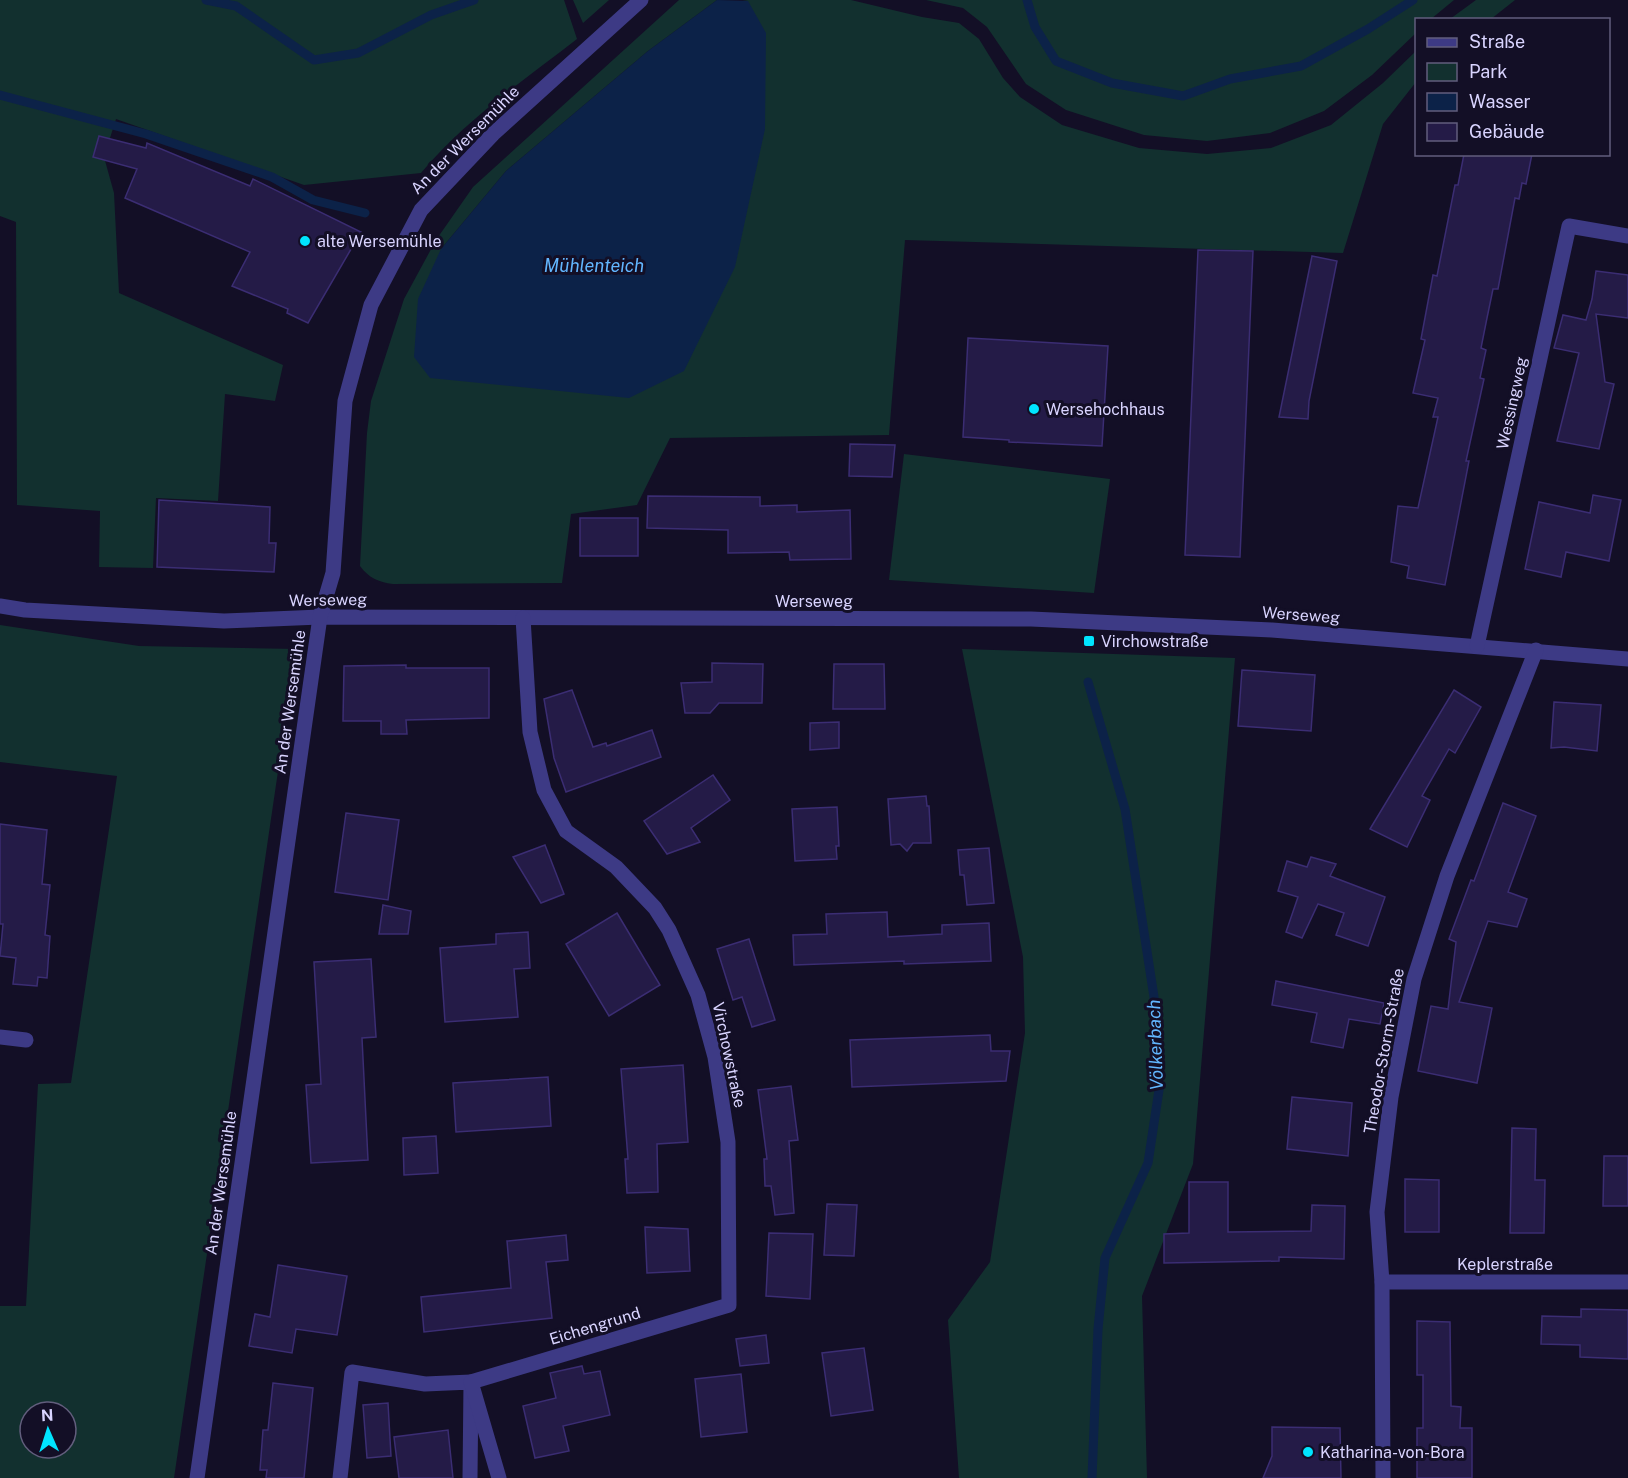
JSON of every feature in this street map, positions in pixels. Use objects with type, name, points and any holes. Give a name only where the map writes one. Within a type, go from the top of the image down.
[{"type":"street","name":"An der Wersemühle","points":[[197,1478],[320,618],[333,573],[345,401],[371,305],[421,210],[492,134],[641,0]]},
{"type":"street","name":"Wessingweg","points":[[1477,646],[1569,226],[1628,236]]},
{"type":"street","name":"Werseweg","points":[[0,606],[25,610],[224,621],[320,618],[1031,619],[1272,630],[1628,659]]},
{"type":"street","name":"Virchowstraße","points":[[523,618],[530,732],[544,790],[566,831],[616,867],[655,908],[669,930],[698,995],[715,1057],[728,1142],[729,1305]]},
{"type":"street","name":"Theodor-Storm-Straße","points":[[1383,1478],[1382,1282],[1377,1212],[1391,1097],[1414,979],[1447,876],[1536,650]]},
{"type":"street","points":[[0,1037],[26,1040]]},
{"type":"street","name":"Keplerstraße","points":[[1382,1282],[1628,1282]]},
{"type":"street","name":"Eichengrund","points":[[340,1478],[352,1371],[425,1384],[471,1382],[729,1305]]},
{"type":"street","points":[[470,1478],[471,1382]]},
{"type":"street","points":[[471,1382],[499,1478]]},
{"type":"green space","points":[[0,0],[564,0],[577,39],[475,118],[421,173],[304,185],[116,119],[104,157],[114,193],[119,293],[283,365],[275,401],[225,394],[218,501],[156,498],[153,568],[99,567],[100,511],[17,505],[16,222],[0,216]]},
{"type":"green space","points":[[573,0],[609,0],[583,23]]},
{"type":"green space","points":[[679,0],[717,0],[648,51],[506,171],[441,249],[748,1],[742,0],[851,0],[922,17],[959,23],[979,39],[1003,78],[1020,97],[1062,125],[1139,148],[1207,154],[1271,148],[1331,125],[1383,83],[1415,52],[1415,83],[1383,124],[1343,253],[905,240],[889,435],[670,438],[637,505],[571,514],[562,583],[393,584],[383,582],[374,579],[360,566],[367,433],[371,401],[404,299],[436,240],[473,187]]},
{"type":"green space","points":[[926,0],[1454,0],[1432,18],[1415,18],[1415,34],[1372,75],[1324,111],[1270,133],[1207,141],[1144,135],[1066,110],[1026,84],[987,27],[963,8]]},
{"type":"green space","points":[[1476,0],[1515,0],[1492,18],[1451,18]]},
{"type":"green space","points":[[904,454],[1110,479],[1094,593],[889,580]]},
{"type":"green space","points":[[0,625],[139,646],[296,649],[174,1478],[0,1478],[0,1306],[26,1306],[38,1084],[71,1083],[117,776],[0,762]]},
{"type":"green space","points":[[962,649],[1235,658],[1193,1164],[1142,1296],[1147,1478],[959,1478],[948,1320],[990,1262],[1025,1033],[1023,957]]},
{"type":"water","name":"Mühlenteich","points":[[717,0],[748,1],[766,33],[765,129],[735,267],[684,371],[629,398],[430,378],[414,357],[418,299],[441,249],[506,171],[648,51]]},
{"type":"building","points":[[99,136],[146,148],[147,143],[250,186],[253,179],[361,232],[308,323],[287,313],[288,309],[232,286],[250,252],[125,198],[137,169],[93,157]]},
{"type":"building","points":[[1464,156],[1532,156],[1526,184],[1522,183],[1519,199],[1515,198],[1498,289],[1493,289],[1487,318],[1481,348],[1486,350],[1480,378],[1484,379],[1466,461],[1469,461],[1445,585],[1407,578],[1409,566],[1391,562],[1398,506],[1418,508],[1438,417],[1433,417],[1438,398],[1413,393],[1425,340],[1421,339],[1433,275],[1437,276],[1455,185],[1458,185]]},
{"type":"building","points":[[1198,250],[1253,251],[1240,557],[1185,555]]},
{"type":"building","points":[[1312,256],[1337,261],[1309,401],[1308,419],[1279,417]]},
{"type":"building","points":[[1596,271],[1628,275],[1628,318],[1596,314],[1605,382],[1614,384],[1599,449],[1557,441],[1579,353],[1554,348],[1563,315],[1586,320]]},
{"type":"building","name":"Wersehochhaus","points":[[968,338],[1108,346],[1102,446],[1009,442],[1009,440],[963,437]]},
{"type":"building","points":[[850,444],[895,445],[892,477],[849,476]]},
{"type":"building","points":[[1593,495],[1621,500],[1609,561],[1566,552],[1561,577],[1525,569],[1539,502],[1590,513]]},
{"type":"building","points":[[648,496],[760,497],[760,506],[797,505],[797,512],[850,510],[851,559],[790,560],[789,552],[728,553],[728,530],[647,528]]},
{"type":"building","points":[[159,500],[270,507],[269,543],[276,543],[274,572],[157,567]]},
{"type":"building","points":[[580,518],[638,518],[638,556],[580,556]]},
{"type":"building","points":[[712,663],[763,664],[762,703],[719,703],[710,713],[685,713],[681,683],[712,682]]},
{"type":"building","points":[[834,664],[884,664],[885,709],[833,709]]},
{"type":"building","points":[[406,665],[406,668],[489,668],[489,718],[406,720],[407,734],[381,734],[381,721],[343,721],[344,666]]},
{"type":"building","points":[[1242,670],[1315,675],[1311,731],[1238,726]]},
{"type":"building","points":[[572,690],[593,747],[606,743],[607,746],[652,730],[661,757],[566,792],[554,758],[544,699]]},
{"type":"building","points":[[1454,690],[1481,707],[1455,753],[1449,749],[1422,796],[1430,800],[1407,847],[1370,829]]},
{"type":"building","points":[[1554,702],[1601,705],[1597,751],[1564,747],[1551,748]]},
{"type":"building","points":[[839,722],[839,748],[810,750],[810,723]]},
{"type":"building","points":[[713,775],[730,800],[691,828],[700,842],[667,854],[644,821]]},
{"type":"building","points":[[926,796],[927,806],[929,806],[931,843],[913,843],[907,851],[900,844],[891,845],[888,799]]},
{"type":"building","points":[[1503,803],[1536,816],[1508,892],[1527,899],[1517,927],[1488,921],[1459,1002],[1492,1008],[1477,1083],[1418,1071],[1431,1006],[1448,1009],[1456,942],[1449,939],[1471,880],[1474,881]]},
{"type":"building","points":[[837,807],[839,846],[836,846],[837,859],[795,861],[792,809]]},
{"type":"building","points":[[346,813],[399,820],[388,900],[335,892]]},
{"type":"building","points":[[0,824],[47,830],[42,884],[50,885],[45,935],[50,936],[47,978],[38,977],[37,986],[13,984],[16,958],[0,956],[3,924],[0,924]]},
{"type":"building","points":[[545,845],[564,894],[541,903],[513,857]]},
{"type":"building","points":[[989,848],[994,903],[967,905],[964,875],[960,875],[958,850]]},
{"type":"building","points":[[1311,857],[1336,864],[1330,876],[1385,897],[1368,946],[1336,935],[1344,913],[1318,904],[1302,938],[1286,932],[1298,897],[1278,891],[1287,861],[1307,867]]},
{"type":"building","points":[[383,905],[411,911],[408,934],[379,934]]},
{"type":"building","points":[[887,912],[888,937],[942,934],[942,925],[989,923],[991,961],[794,965],[793,935],[827,934],[826,914]]},
{"type":"building","points":[[617,913],[660,985],[609,1016],[566,944]]},
{"type":"building","points":[[528,932],[530,968],[514,969],[518,1017],[445,1022],[440,948],[496,944],[496,934]]},
{"type":"building","points":[[749,939],[775,1020],[752,1027],[742,997],[733,1000],[717,949]]},
{"type":"building","points":[[371,959],[376,1037],[362,1038],[368,1160],[311,1163],[306,1085],[321,1084],[314,962]]},
{"type":"building","points":[[1276,981],[1384,1003],[1380,1024],[1349,1019],[1343,1048],[1311,1042],[1317,1013],[1272,1005]]},
{"type":"building","points":[[990,1035],[991,1051],[1010,1051],[1006,1081],[852,1087],[850,1040]]},
{"type":"building","points":[[683,1065],[688,1142],[657,1144],[658,1192],[627,1193],[625,1159],[628,1159],[621,1069]]},
{"type":"building","points":[[548,1077],[551,1126],[456,1132],[453,1083]]},
{"type":"building","points":[[791,1086],[798,1140],[789,1141],[794,1213],[775,1215],[771,1186],[765,1186],[764,1159],[767,1159],[758,1090]]},
{"type":"building","points":[[1292,1097],[1352,1103],[1348,1156],[1287,1149]]},
{"type":"building","points":[[1512,1128],[1536,1129],[1535,1180],[1545,1180],[1544,1233],[1510,1233]]},
{"type":"building","points":[[436,1136],[438,1173],[404,1175],[403,1138]]},
{"type":"building","points":[[1604,1156],[1628,1156],[1628,1206],[1603,1206]]},
{"type":"building","points":[[1405,1179],[1439,1180],[1439,1232],[1405,1232]]},
{"type":"building","points":[[1189,1182],[1228,1182],[1228,1232],[1311,1231],[1312,1205],[1345,1206],[1344,1259],[1279,1257],[1279,1261],[1164,1263],[1164,1234],[1189,1233]]},
{"type":"building","points":[[827,1204],[857,1205],[854,1256],[824,1255]]},
{"type":"building","points":[[645,1227],[688,1229],[690,1271],[647,1273]]},
{"type":"building","points":[[769,1233],[813,1234],[810,1299],[766,1296]]},
{"type":"building","points":[[566,1235],[568,1260],[546,1262],[552,1318],[424,1332],[421,1297],[511,1288],[507,1241]]},
{"type":"building","points":[[278,1265],[347,1276],[337,1335],[296,1329],[292,1353],[249,1346],[255,1314],[270,1317]]},
{"type":"building","points":[[1581,1309],[1628,1310],[1628,1359],[1580,1357],[1580,1345],[1541,1344],[1542,1316],[1581,1317]]},
{"type":"building","points":[[1417,1321],[1450,1322],[1451,1406],[1461,1407],[1460,1428],[1472,1428],[1472,1478],[1417,1478],[1417,1428],[1423,1428],[1423,1375],[1417,1375]]},
{"type":"building","points":[[766,1335],[769,1363],[740,1366],[736,1339]]},
{"type":"building","points":[[864,1348],[873,1410],[831,1416],[822,1353]]},
{"type":"building","points":[[582,1366],[584,1374],[600,1371],[610,1415],[563,1426],[569,1451],[535,1458],[523,1406],[556,1398],[550,1373]]},
{"type":"building","points":[[741,1374],[747,1432],[701,1437],[695,1379]]},
{"type":"building","points":[[273,1383],[313,1388],[304,1478],[266,1478],[267,1470],[260,1470],[263,1430],[268,1430]]},
{"type":"building","points":[[388,1403],[391,1456],[367,1458],[363,1405]]},
{"type":"building","name":"Katharina-von-Bora","points":[[1272,1427],[1340,1428],[1341,1478],[1263,1478],[1272,1456]]},
{"type":"building","points":[[448,1430],[453,1478],[399,1478],[394,1437]]},
{"type":"waterway","points":[[206,0],[236,6],[314,60],[358,53],[431,15],[474,0]]},
{"type":"waterway","points":[[1027,0],[1035,27],[1056,61],[1112,83],[1183,96],[1230,79],[1301,66],[1368,29],[1413,0]]},
{"type":"waterway","points":[[0,95],[146,134],[272,177],[313,200],[365,213]]},
{"type":"waterway","name":"Völkerbach","points":[[1088,682],[1125,809],[1154,997],[1159,1090],[1148,1163],[1105,1258],[1098,1329],[1092,1478]]},
{"type":"place","name":"alte Wersemühle","points":[[305,241]]},
{"type":"place","name":"Wersehochhaus","points":[[1034,409]]},
{"type":"place","name":"Virchowstraße","points":[[1089,641]]},
{"type":"place","name":"Katharina-von-Bora","points":[[1308,1452]]}]
